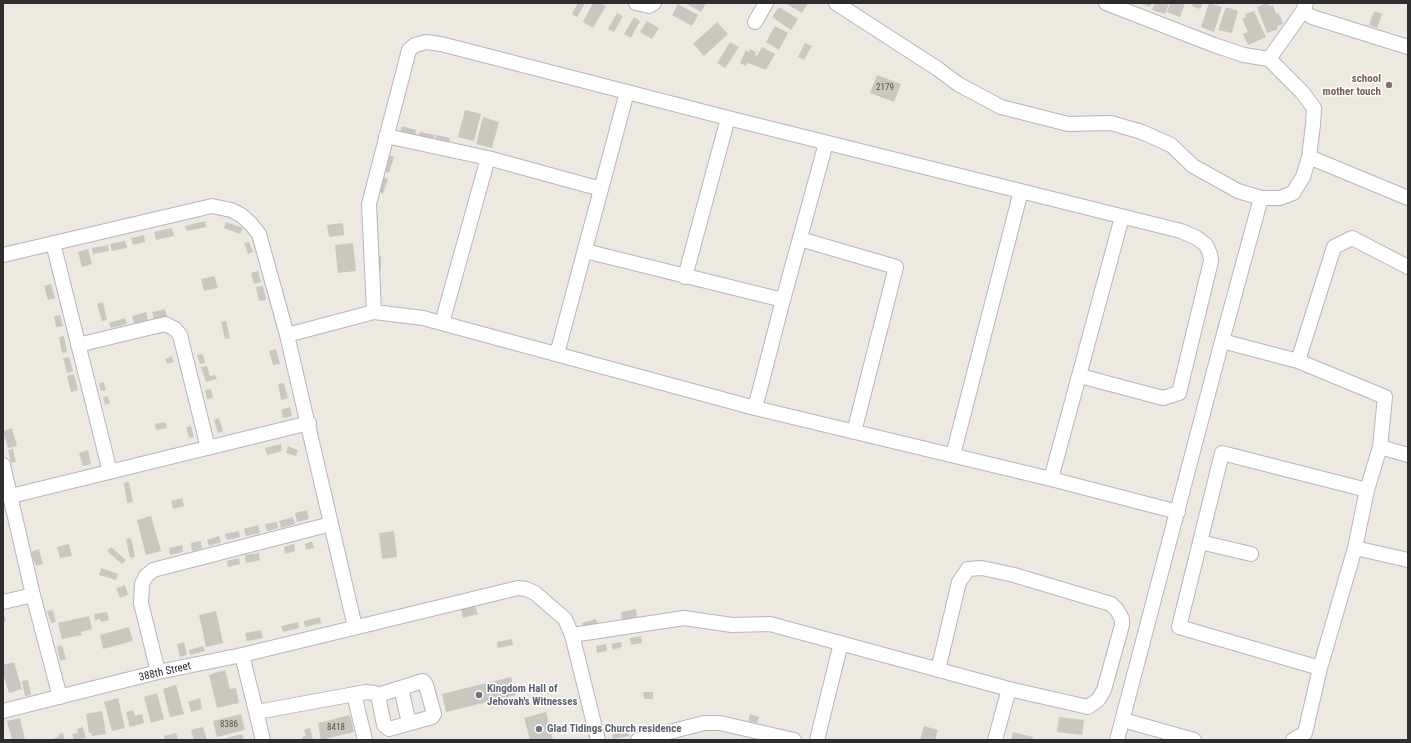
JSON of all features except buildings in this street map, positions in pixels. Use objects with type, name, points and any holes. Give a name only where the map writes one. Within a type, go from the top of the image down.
[{"type":"street","points":[[636,3],[649,6],[654,3]]},
{"type":"street","points":[[755,22],[766,3]]},
{"type":"street","points":[[836,3],[938,69],[958,84],[1000,107],[1068,124],[1111,123],[1142,132],[1172,145],[1193,166],[1238,191],[1261,198],[1280,198],[1293,193],[1304,177],[1309,157],[1314,108],[1302,92],[1269,59],[1214,46],[1106,3]]},
{"type":"street","points":[[1269,59],[1305,7],[1312,17],[1408,47]]},
{"type":"street","points":[[374,312],[368,214],[375,176],[409,50],[416,45],[426,42],[441,44],[826,143],[1181,231],[1197,238],[1206,245],[1211,261],[1179,393],[1163,398],[1080,376]]},
{"type":"street","points":[[557,354],[627,92]]},
{"type":"street","points":[[685,277],[728,118]]},
{"type":"street","points":[[386,136],[488,158],[601,189]]},
{"type":"street","points":[[755,408],[826,143]]},
{"type":"street","points":[[1309,157],[1408,198]]},
{"type":"street","points":[[442,323],[488,158]]},
{"type":"street","points":[[953,455],[1021,191]]},
{"type":"street","points":[[1117,740],[1261,198]]},
{"type":"street","points":[[3,254],[212,206],[231,210],[241,215],[251,224],[259,234],[287,335],[309,423],[355,627]]},
{"type":"street","points":[[1051,479],[1122,217]]},
{"type":"street","points":[[1298,361],[1334,247],[1352,238],[1408,267]]},
{"type":"street","points":[[800,239],[896,267],[854,432]]},
{"type":"street","points":[[53,243],[110,472]]},
{"type":"street","points":[[585,251],[685,277],[783,300]]},
{"type":"street","points":[[287,335],[374,312],[423,318],[755,408],[1051,479],[1178,512]]},
{"type":"street","points":[[78,346],[165,324],[175,329],[180,336],[208,448]]},
{"type":"street","points":[[1222,341],[1298,361],[1385,397],[1380,448],[1367,490],[1355,548],[1320,668],[1305,733],[1293,740]]},
{"type":"street","points":[[10,496],[309,423]]},
{"type":"street","points":[[1380,448],[1408,455]]},
{"type":"street","points":[[1320,668],[1179,627],[1222,453],[1367,490]]},
{"type":"street","points":[[3,465],[33,595],[60,697]]},
{"type":"street","points":[[158,672],[141,603],[142,584],[146,576],[153,570],[331,524]]},
{"type":"street","points":[[1200,542],[1251,554]]},
{"type":"street","points":[[1355,548],[1408,560]]},
{"type":"street","points":[[572,635],[684,618],[732,625],[770,624],[841,643],[938,670],[1009,689],[1088,707],[1094,704],[1104,690],[1122,625],[1122,619],[1117,610],[1111,604],[1014,575],[982,568],[968,569],[959,582],[938,670]]},
{"type":"street","name":"388th Street","points":[[3,711],[158,672],[242,655],[518,588],[531,591],[545,600],[565,619],[572,635],[598,740]]},
{"type":"street","points":[[3,602],[33,595]]},
{"type":"street","points":[[817,740],[841,643]]},
{"type":"street","points":[[242,655],[263,740]]},
{"type":"street","points":[[256,712],[366,692],[378,695],[423,681],[425,682],[434,714],[432,717],[389,729],[386,727],[378,695]]},
{"type":"street","points":[[401,688],[409,723]]},
{"type":"street","points":[[995,740],[1009,689]]},
{"type":"street","points":[[354,694],[366,740]]},
{"type":"street","points":[[1123,720],[1194,740]]},
{"type":"street","points":[[638,740],[704,724],[720,723],[794,740]]},
{"type":"place","name":"school mother touch","points":[[1389,85]]},
{"type":"place","name":"Kingdom Hall of Jehovah's Witnesses","points":[[479,695]]},
{"type":"place","name":"Glad Tidings Church residence","points":[[539,729]]}]
